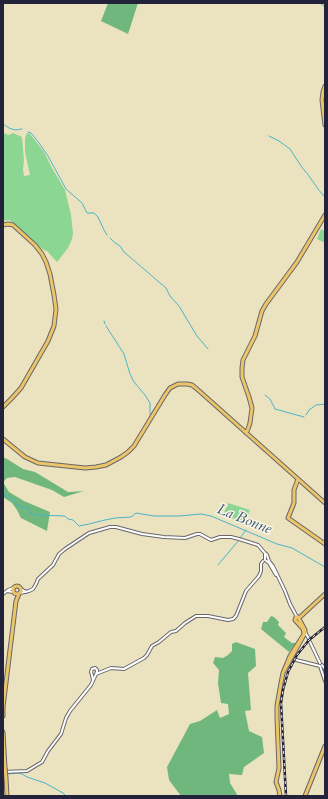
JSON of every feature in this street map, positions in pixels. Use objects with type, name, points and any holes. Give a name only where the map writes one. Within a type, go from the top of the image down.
[{"type":"main road","points":[[325,86],[322,94],[325,125]]},
{"type":"main road","points":[[323,105],[325,90]]},
{"type":"main road","points":[[247,432],[252,408],[242,377],[243,360],[255,336],[266,304],[297,262],[325,215]]},
{"type":"main road","points":[[3,225],[13,225],[38,249],[44,257],[48,265],[56,314],[54,326],[50,336],[16,394],[3,407]]},
{"type":"main road","points":[[3,439],[28,459],[38,463],[87,468],[114,462],[126,455],[131,450],[173,386],[178,384],[187,384],[194,386],[254,437],[255,440],[325,503]]},
{"type":"main road","points":[[298,479],[294,490],[294,503],[288,518],[325,544]]},
{"type":"main road","points":[[3,716],[16,601],[20,592],[20,587],[18,586],[15,586],[14,591],[16,601]]},
{"type":"main road","points":[[14,591],[20,592]]},
{"type":"main road","points":[[280,796],[276,782],[279,768],[277,712],[281,683],[284,671],[293,658],[305,632],[298,618],[325,594]]},
{"type":"main road","points":[[3,732],[7,796]]},
{"type":"main road","points":[[305,796],[325,746]]},
{"type":"street","points":[[20,592],[27,592],[33,589],[40,577],[54,565],[61,551],[89,533],[110,527],[164,537],[185,538],[194,534],[200,534],[212,540],[220,537],[231,537],[258,545],[264,552]]},
{"type":"street","points":[[267,559],[298,618]]},
{"type":"street","points":[[95,675],[111,668],[124,669],[144,658],[152,646],[196,616],[208,616],[228,620],[235,617],[246,591],[259,576],[263,561]]},
{"type":"street","points":[[3,594],[6,591],[14,591]]},
{"type":"street","points":[[305,632],[320,665],[325,681]]},
{"type":"street","points":[[293,658],[320,665],[325,669]]},
{"type":"street","points":[[95,675],[90,673],[92,670],[96,668],[97,671],[101,672]]},
{"type":"street","points":[[3,772],[27,771],[42,762],[48,751],[61,734],[70,711],[89,688],[97,671]]},
{"type":"green space","points":[[108,3],[138,3],[128,34],[101,21]]},
{"type":"green space","points":[[3,133],[9,135],[13,133],[22,137],[24,176],[30,175],[25,152],[25,138],[27,133],[30,134],[44,152],[65,190],[71,215],[73,233],[68,248],[57,262],[47,251],[42,249],[9,220],[3,221]]},
{"type":"green space","points":[[321,229],[325,231],[325,243],[317,239]]},
{"type":"green space","points":[[3,457],[23,469],[35,472],[68,492],[84,491],[64,497],[52,490],[15,477],[7,478],[3,482]]},
{"type":"green space","points":[[3,482],[9,492],[24,501],[50,512],[47,531],[21,518],[12,503],[3,497]]},
{"type":"green space","points":[[228,503],[250,510],[245,523],[223,515]]},
{"type":"green space","points":[[271,616],[279,622],[278,625],[286,633],[284,637],[292,643],[296,643],[289,652],[261,629],[263,622],[267,622]]},
{"type":"green space","points":[[236,642],[255,649],[256,666],[248,673],[251,710],[245,711],[249,731],[262,737],[264,753],[244,767],[242,775],[229,774],[230,783],[238,796],[181,796],[169,780],[167,767],[190,724],[200,721],[217,710],[220,718],[229,714],[228,704],[221,703],[218,683],[219,670],[213,663],[215,657],[223,658],[228,655],[232,651],[232,644]]},
{"type":"waterway","points":[[320,3],[325,7]]},
{"type":"waterway","points":[[3,124],[15,130],[22,129]]},
{"type":"waterway","points":[[28,132],[31,133],[48,156],[66,189],[82,203],[87,213],[94,213],[98,217],[107,235]]},
{"type":"waterway","points":[[269,136],[290,149],[318,189],[325,196]]},
{"type":"waterway","points":[[110,238],[166,288],[197,336],[208,349]]},
{"type":"waterway","points":[[106,326],[124,354],[134,382],[150,403],[150,415]]},
{"type":"waterway","points":[[265,395],[270,399],[275,409],[304,417]]},
{"type":"waterway","points":[[306,415],[309,410],[316,405],[325,404]]},
{"type":"waterway","name":"La Bonne","points":[[3,494],[13,499],[17,505],[29,509],[30,513],[34,515],[65,516],[68,519],[73,520],[79,526],[115,518],[131,517],[136,513],[154,516],[201,514],[211,516],[277,544],[292,548],[325,567]]},
{"type":"waterway","points":[[240,538],[246,530]]},
{"type":"waterway","points":[[218,565],[239,540]]},
{"type":"waterway","points":[[7,774],[22,774],[45,783],[66,796]]},
{"type":"railway","points":[[286,796],[281,703],[283,690],[288,672],[297,655],[309,640],[325,627]]}]
